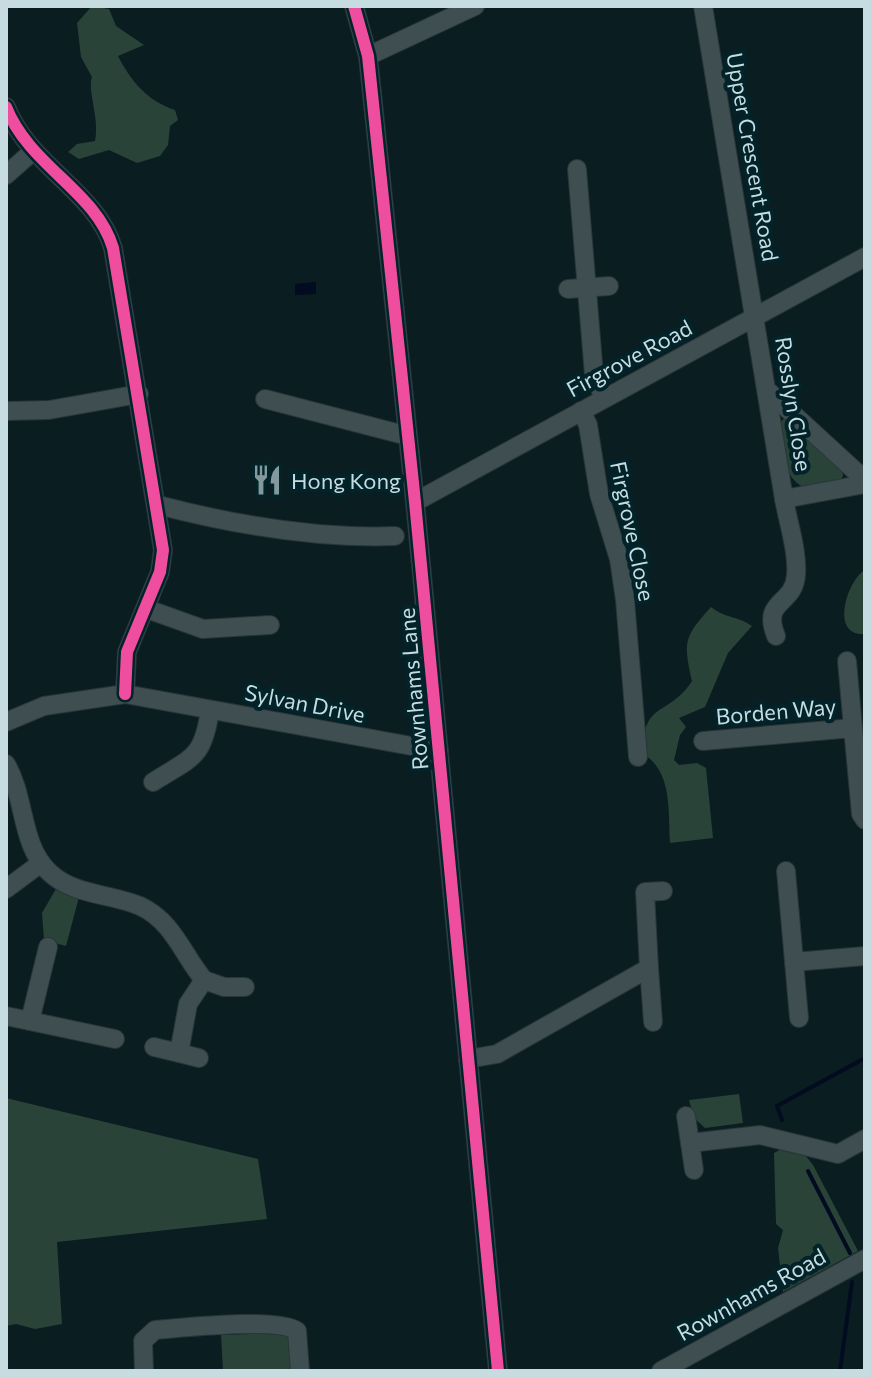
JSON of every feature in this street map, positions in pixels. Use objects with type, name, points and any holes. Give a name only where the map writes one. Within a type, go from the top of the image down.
[{"type":"street","name":"Rownhams Lane","points":[[354,6],[368,56],[415,502],[498,1371]]},
{"type":"street","points":[[368,56],[475,6]]},
{"type":"street","name":"Upper Crescent Road","points":[[703,6],[756,316]]},
{"type":"street","points":[[6,107],[16,130],[32,152],[87,204],[109,235],[139,394],[163,550],[160,572],[147,609],[127,652],[125,694]]},
{"type":"street","points":[[6,175],[32,152]]},
{"type":"street","points":[[577,169],[578,289],[594,375],[604,398]]},
{"type":"street","points":[[558,196],[579,194]]},
{"type":"street","name":"Firgrove Road","points":[[415,502],[865,257]]},
{"type":"street","points":[[578,289],[609,286]]},
{"type":"street","name":"Rosslyn Close","points":[[756,316],[796,571],[793,589],[772,613],[770,620],[776,636]]},
{"type":"street","points":[[769,392],[865,482]]},
{"type":"street","points":[[6,411],[49,410],[139,394]]},
{"type":"street","points":[[265,399],[408,436]]},
{"type":"street","name":"Firgrove Close","points":[[581,411],[588,425],[599,494],[619,559],[638,757]]},
{"type":"street","name":"Rosslyn Close","points":[[784,499],[865,482]]},
{"type":"street","points":[[158,505],[257,527],[366,537],[395,536]]},
{"type":"street","points":[[147,609],[203,629],[270,625]]},
{"type":"street","name":"Borden Way","points":[[847,661],[861,814],[865,820]]},
{"type":"street","name":"Sylvan Drive","points":[[6,722],[44,706],[125,694],[439,751]]},
{"type":"street","name":"Sylvan Drive","points":[[153,782],[196,755],[203,745],[210,710]]},
{"type":"street","name":"Borden Way","points":[[703,741],[853,728]]},
{"type":"street","points":[[6,764],[20,793],[29,839],[41,863],[73,888],[140,906],[158,918],[173,932],[204,980],[224,987],[245,987]]},
{"type":"street","points":[[6,889],[41,863]]},
{"type":"street","points":[[786,871],[799,1018]]},
{"type":"street","points":[[653,1022],[645,892],[663,891]]},
{"type":"street","points":[[30,1021],[48,947]]},
{"type":"street","points":[[794,962],[865,956]]},
{"type":"street","points":[[468,1059],[497,1054],[649,968]]},
{"type":"street","points":[[179,1053],[188,1004],[204,980]]},
{"type":"street","points":[[6,1016],[115,1039]]},
{"type":"street","points":[[154,1047],[199,1058]]},
{"type":"street","points":[[686,1116],[694,1170]]},
{"type":"street","points":[[690,1143],[760,1135],[838,1154],[865,1139]]},
{"type":"street","name":"Rownhams Road","points":[[661,1371],[865,1259]]},
{"type":"street","points":[[144,1371],[143,1341],[155,1330],[277,1325],[297,1331],[300,1371]]},
{"type":"green space","points":[[92,6],[109,9],[116,26],[144,45],[118,56],[141,89],[175,110],[178,120],[170,126],[168,145],[160,156],[137,163],[109,150],[79,159],[68,152],[77,144],[95,141],[92,77],[81,57],[77,23]]},
{"type":"green space","points":[[791,419],[842,467],[843,476],[838,484],[810,490],[793,479],[783,453],[780,422]]},
{"type":"green space","points":[[865,570],[865,634],[854,633],[847,627],[844,618],[852,585]]},
{"type":"green space","points":[[711,607],[752,626],[728,653],[705,707],[679,718],[686,727],[680,735],[674,760],[679,765],[697,763],[706,768],[713,838],[670,843],[667,794],[660,771],[643,754],[644,737],[652,717],[692,681],[687,657],[688,641],[695,626]]},
{"type":"green space","points":[[57,887],[79,897],[66,946],[44,940],[42,913]]},
{"type":"green space","points":[[739,1094],[743,1123],[705,1128],[694,1118],[689,1100]]},
{"type":"green space","points":[[6,1098],[258,1159],[267,1219],[57,1242],[62,1324],[35,1329],[16,1324],[6,1326]]},
{"type":"green space","points":[[783,1148],[802,1151],[813,1165],[858,1251],[783,1292],[778,1248],[783,1230],[776,1224],[774,1153]]},
{"type":"green space","points":[[283,1333],[289,1336],[295,1371],[223,1371],[221,1335]]},
{"type":"water","points":[[316,282],[316,294],[295,295],[295,284]]},
{"type":"waterway","points":[[782,1120],[777,1106],[865,1058]]},
{"type":"waterway","points":[[808,1171],[850,1253]]},
{"type":"waterway","points":[[840,1371],[852,1282]]},
{"type":"cycle path","points":[[354,6],[368,56],[415,502],[498,1371]]},
{"type":"cycle path","points":[[6,107],[30,146],[92,210],[105,228],[113,248],[163,550],[160,572],[127,652],[125,694]]},
{"type":"place","name":"Hong Kong","points":[[267,480]]}]
